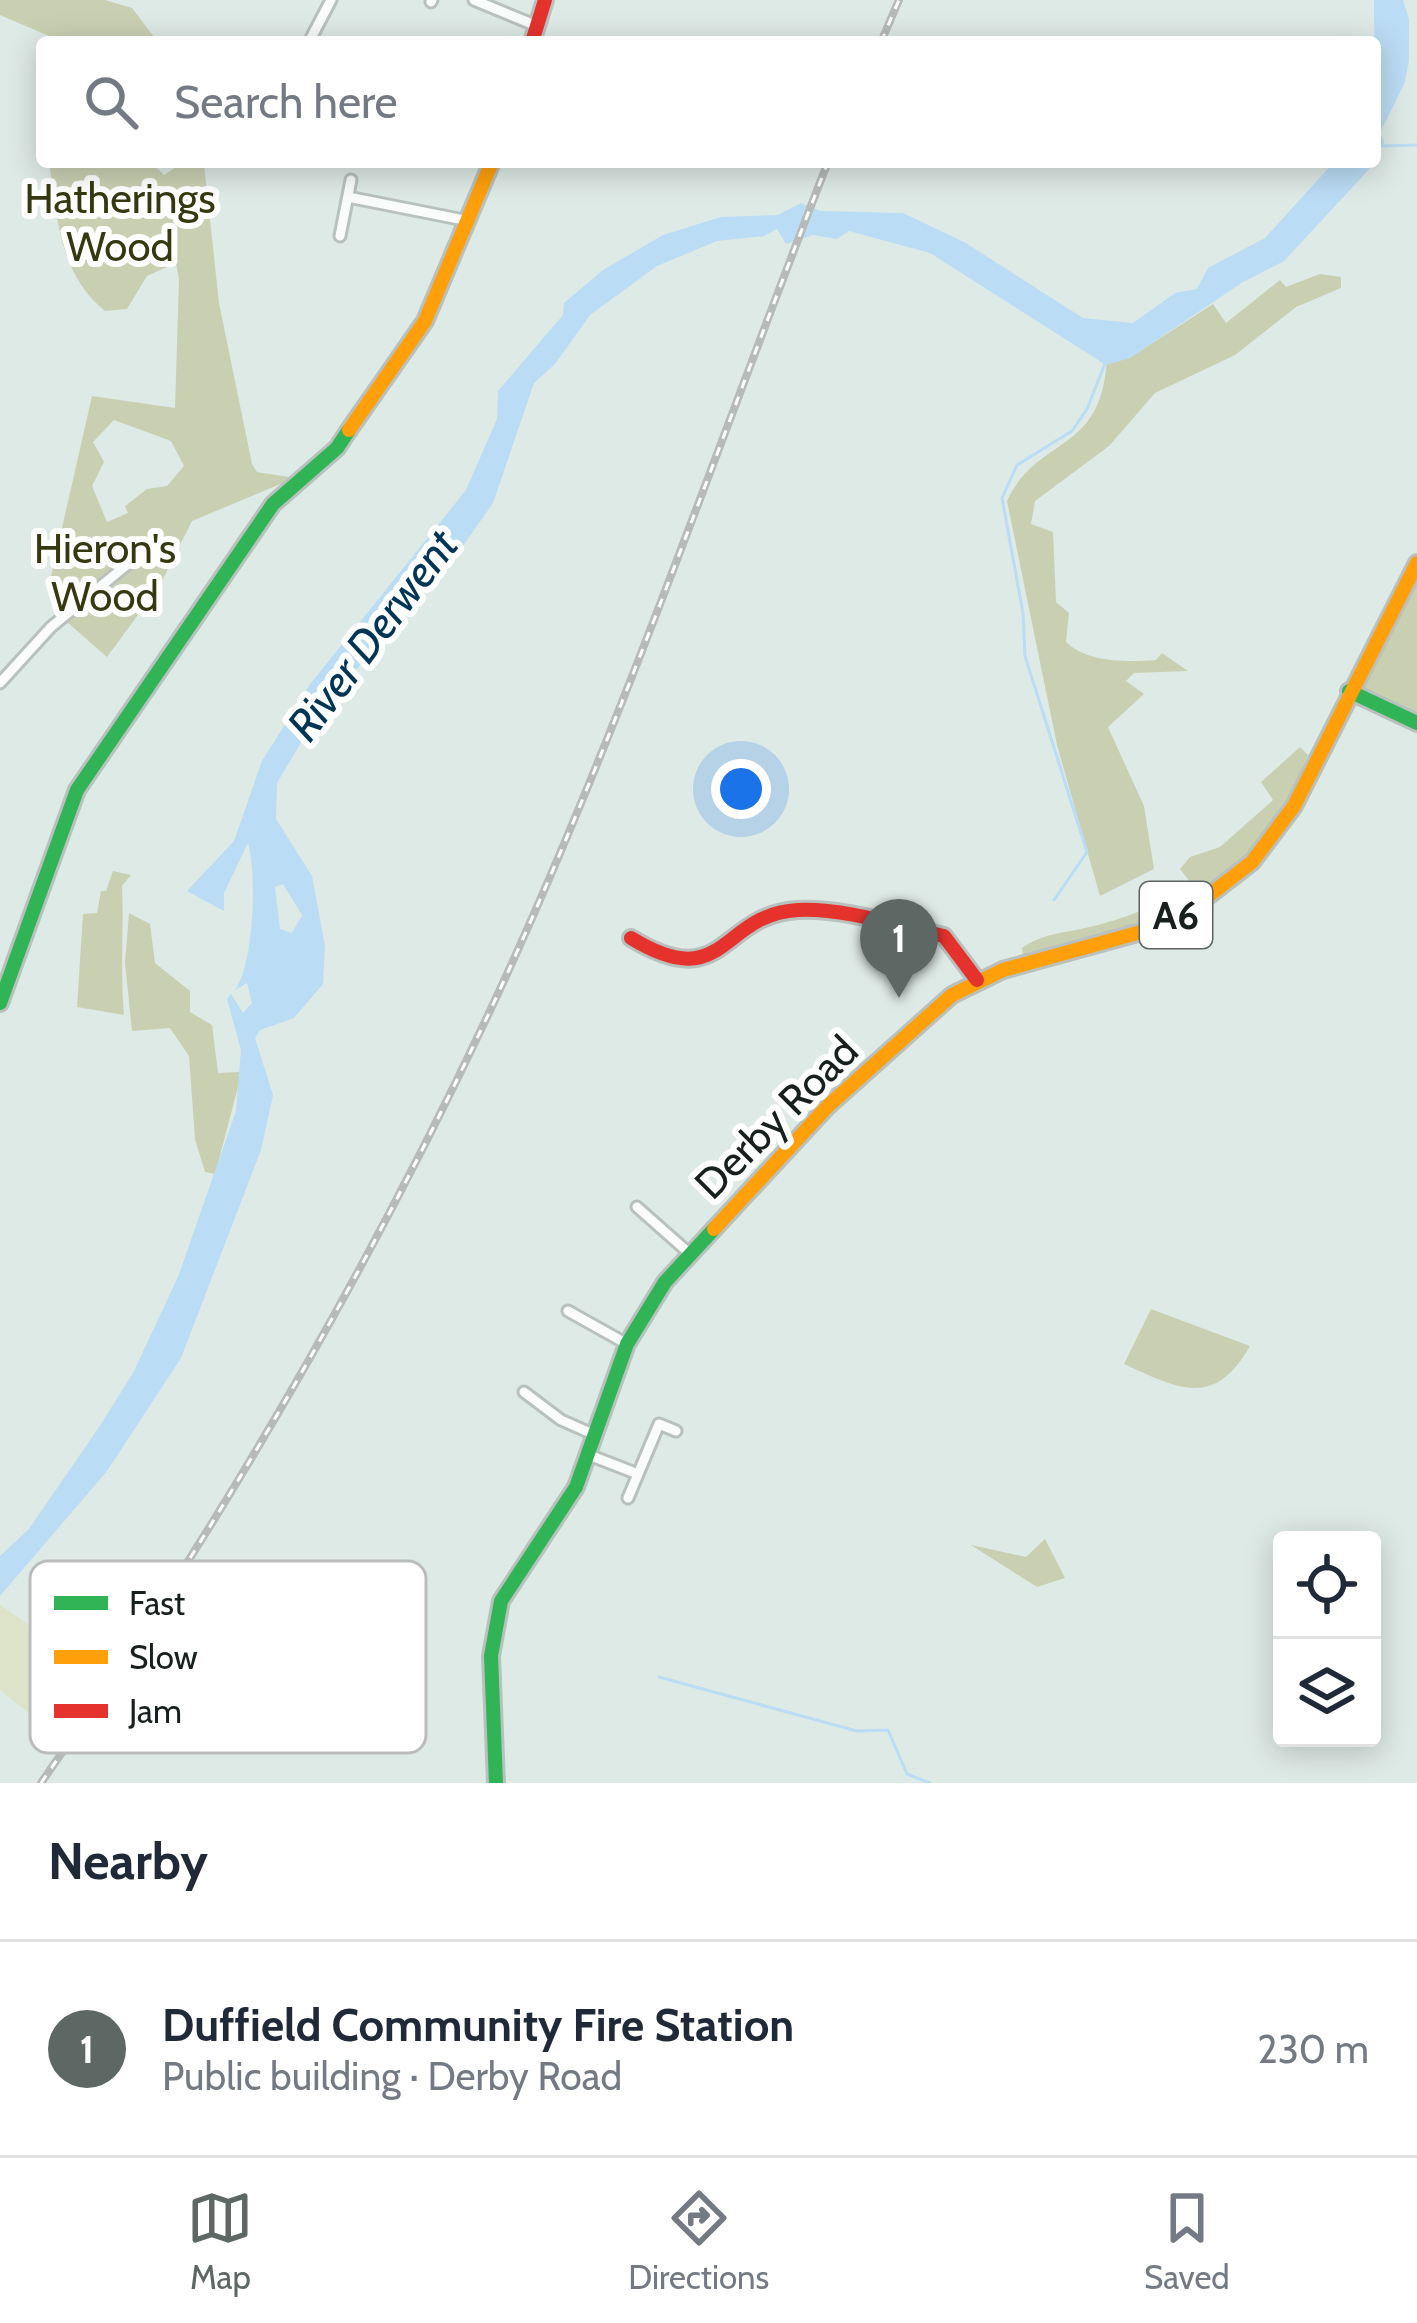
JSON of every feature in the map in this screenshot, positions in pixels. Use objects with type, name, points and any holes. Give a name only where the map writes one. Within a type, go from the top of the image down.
[{"type":"main road","points":[[534,36],[545,0]]},
{"type":"main road","points":[[0,1003],[77,790],[245,544],[282,495],[329,458],[412,341],[436,301],[489,168]]},
{"type":"main road","name":"A6","points":[[1349,691],[1417,563]]},
{"type":"main road","points":[[1349,691],[1417,723]]},
{"type":"main road","name":"Derby Road","points":[[496,1783],[491,1656],[497,1614],[513,1578],[570,1498],[627,1344],[689,1253],[876,1060],[943,1002],[976,980],[1130,937],[1230,881],[1287,818],[1349,691]]},
{"type":"main road","points":[[631,938],[660,956],[689,962],[793,909],[944,936],[976,980]]},
{"type":"street","points":[[311,36],[331,0]]},
{"type":"street","points":[[474,0],[537,26]]},
{"type":"street","points":[[326,222],[341,231],[350,180]]},
{"type":"street","points":[[348,197],[470,221]]},
{"type":"street","points":[[0,683],[51,627],[145,550]]},
{"type":"street","points":[[638,1207],[689,1253]]},
{"type":"street","points":[[568,1311],[627,1344]]},
{"type":"street","points":[[524,1392],[561,1420],[595,1435]]},
{"type":"street","points":[[628,1498],[658,1424],[676,1431]]},
{"type":"street","points":[[589,1455],[638,1474]]},
{"type":"green space","points":[[0,0],[105,0],[132,8],[153,36],[49,36],[0,15]]},
{"type":"green space","name":"Hieron's Wood","points":[[50,168],[156,168],[164,175],[175,168],[204,168],[219,303],[252,464],[257,472],[295,478],[192,521],[160,585],[107,657],[60,616],[68,607],[49,585],[92,396],[175,408],[179,279],[176,263],[147,276],[127,309],[105,311],[78,280],[58,224]],"holes":[[[114,420],[171,441],[184,466],[167,486],[147,489],[125,506],[128,513],[107,522],[92,486],[104,462],[93,442]]]},
{"type":"green space","points":[[1320,274],[1341,277],[1341,288],[1296,307],[1235,355],[1155,393],[1109,446],[1035,501],[1031,524],[1053,532],[1056,602],[1069,613],[1066,642],[1108,660],[1156,660],[1162,653],[1188,671],[1134,673],[1126,681],[1144,694],[1108,727],[1144,806],[1154,869],[1100,896],[1057,745],[1007,501],[1035,464],[1082,428],[1094,411],[1107,356],[1131,357],[1213,304],[1226,323],[1280,280],[1286,287]]},
{"type":"green space","points":[[1417,581],[1417,719],[1370,696],[1363,684]]},
{"type":"green space","points":[[1300,747],[1308,755],[1285,803],[1258,842],[1228,872],[1195,896],[1158,914],[1023,957],[1022,948],[1038,939],[1127,916],[1190,882],[1180,869],[1190,857],[1220,847],[1273,800],[1261,782]]},
{"type":"green space","points":[[113,871],[131,875],[122,886],[124,1015],[77,1007],[83,914],[97,913],[101,891],[106,891]]},
{"type":"green space","points":[[129,913],[150,924],[155,963],[190,991],[190,1012],[212,1025],[218,1073],[242,1072],[215,1174],[205,1172],[195,1139],[189,1056],[170,1028],[132,1031],[125,963]]},
{"type":"green space","points":[[1151,1309],[1250,1346],[1237,1366],[1209,1386],[1162,1381],[1124,1364]]},
{"type":"green space","points":[[1045,1539],[1065,1578],[1037,1587],[971,1545],[1026,1557]]},
{"type":"green space","points":[[0,1605],[30,1626],[30,1720],[29,1713],[0,1690]]},
{"type":"water","points":[[1374,0],[1403,0],[1409,19],[1405,82],[1381,131],[1381,36],[1374,36]]},
{"type":"water","name":"River Derwent","points":[[1329,168],[1369,168],[1284,261],[1243,282],[1130,358],[1106,365],[930,253],[849,231],[837,239],[813,235],[786,244],[777,229],[764,236],[717,241],[657,266],[590,315],[555,364],[534,383],[493,503],[449,566],[370,652],[306,734],[277,783],[276,819],[312,876],[325,946],[323,984],[294,1018],[260,1030],[255,1038],[273,1095],[261,1150],[181,1358],[107,1471],[0,1596],[0,1556],[29,1529],[133,1373],[178,1277],[236,1111],[241,1050],[227,999],[231,994],[243,1013],[252,1003],[247,983],[235,990],[246,960],[252,918],[248,843],[224,893],[224,911],[187,891],[234,841],[262,761],[311,683],[466,490],[497,419],[498,391],[563,315],[564,303],[603,270],[663,235],[721,217],[778,215],[801,203],[821,211],[903,213],[964,242],[1083,318],[1133,323],[1175,293],[1197,289],[1208,268],[1265,238]],"holes":[[[283,884],[302,915],[292,933],[280,929],[275,887]]]},
{"type":"waterway","points":[[1384,146],[1417,145]]},
{"type":"waterway","points":[[1054,900],[1087,852],[1025,656],[1023,613],[1002,498],[1017,465],[1072,431],[1087,409],[1106,361]]},
{"type":"waterway","points":[[659,1677],[857,1731],[888,1730],[907,1774],[930,1783]]},
{"type":"railway","points":[[884,36],[899,0]]},
{"type":"railway","points":[[188,1561],[341,1302],[496,998],[586,792],[826,168]]},
{"type":"railway","points":[[41,1783],[61,1753]]},
{"type":"traffic: fast","points":[[0,1003],[77,790],[273,504],[337,448],[349,430]]},
{"type":"traffic: fast","points":[[1349,691],[1417,723]]},
{"type":"traffic: fast","points":[[496,1783],[491,1656],[501,1601],[576,1487],[627,1344],[665,1282],[714,1229]]},
{"type":"traffic: slow","points":[[349,430],[425,321],[489,168]]},
{"type":"traffic: slow","points":[[714,1229],[828,1106],[952,995],[1003,970],[1141,932],[1203,900],[1252,862],[1294,806],[1417,563]]},
{"type":"traffic: jam","points":[[534,36],[545,0]]},
{"type":"traffic: jam","points":[[631,938],[662,954],[686,959],[705,956],[772,915],[798,910],[835,912],[944,936],[977,980]]},
{"type":"place","name":"Duffield Community Fire Station","points":[[899,998]]},
{"type":"park label","name":"Hatherings Wood","points":[[120,222]]}]
